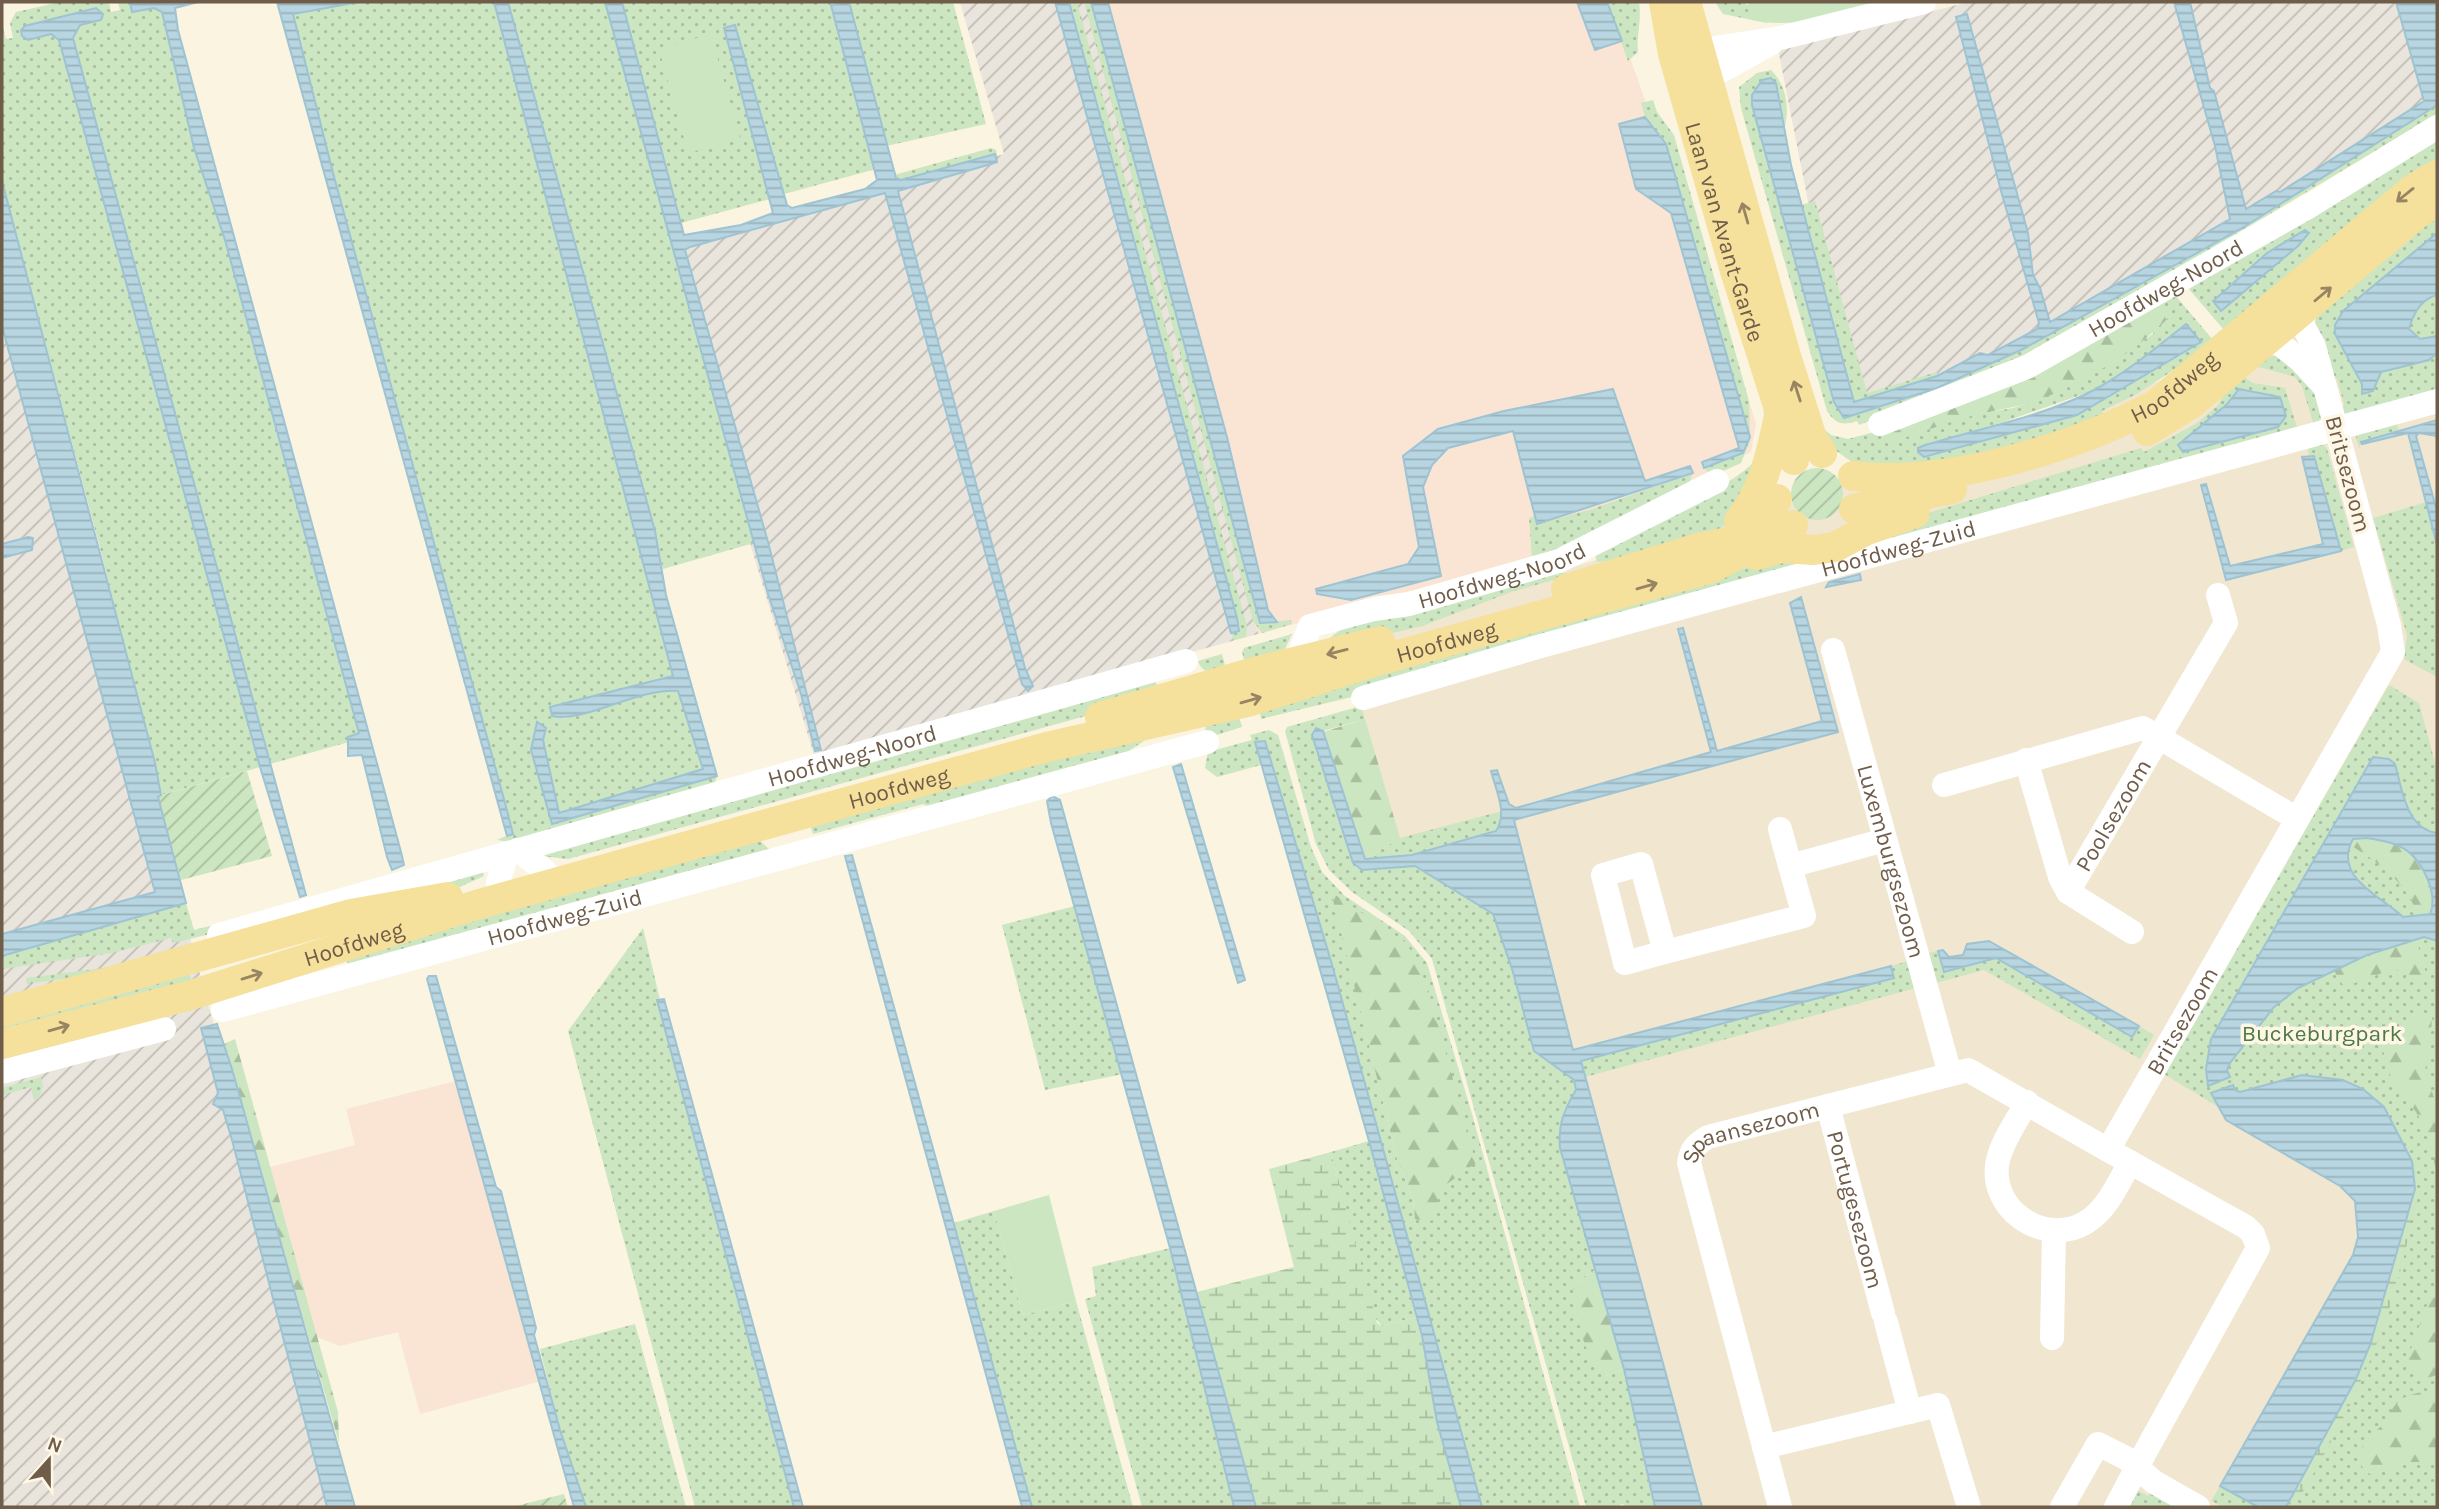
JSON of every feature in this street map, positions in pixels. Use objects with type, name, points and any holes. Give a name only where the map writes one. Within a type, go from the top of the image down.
[{"type":"main road","name":"Laan van Avant-Garde","points":[[1664,2],[1690,65],[1812,438],[1808,457]]},
{"type":"main road","name":"Laan van Avant-Garde","points":[[1686,2],[1690,65],[1780,412],[1808,457]]},
{"type":"main road","name":"Hoofdweg","points":[[1854,509],[1976,484],[2091,452],[2150,429],[2191,404],[2414,188],[2437,175]]},
{"type":"main road","name":"Hoofdweg","points":[[1853,476],[1915,477],[1945,474],[2077,440],[2115,426],[2155,404],[2279,321],[2437,201]]},
{"type":"main road","points":[[1711,557],[1759,492],[1775,445],[1780,412]]},
{"type":"main road","points":[[1808,457],[1841,460],[1853,476],[1857,492],[1854,509],[1843,524],[1826,533],[1807,532],[1793,525],[1781,512],[1777,499],[1780,477],[1808,457]]},
{"type":"main road","points":[[1711,557],[1781,548],[1814,550],[1835,547],[1874,527],[1965,496],[1976,484]]},
{"type":"main road","name":"Hoofdweg","points":[[2,1012],[225,940],[441,899],[1297,661],[1485,613],[1615,573],[1711,557],[1751,533],[1771,512],[1777,499]]},
{"type":"main road","name":"Hoofdweg","points":[[2,1044],[218,999],[296,962],[476,905],[1047,747],[1202,728],[1377,661],[1711,557],[1793,525]]},
{"type":"main road","points":[[218,999],[202,978],[202,967],[222,958],[225,940]]},
{"type":"street","points":[[1690,65],[1728,68],[1780,38],[1924,2]]},
{"type":"street","name":"Hoofdweg-Noord","points":[[1880,424],[2027,367],[2308,207],[2437,127]]},
{"type":"street","name":"Britsezoom","points":[[2108,1150],[2393,652],[2389,625],[2324,386],[2300,360],[2279,321]]},
{"type":"street","name":"Hoofdweg-Zuid","points":[[1363,698],[1541,646],[2437,401]]},
{"type":"street","name":"Hoofdweg-Noord","points":[[1297,661],[1310,626],[1374,608],[1409,604],[1566,556],[1717,481]]},
{"type":"street","points":[[1566,556],[1586,568],[1615,573]]},
{"type":"street","name":"Poolsezoom","points":[[2068,892],[2160,740],[2226,623],[2217,595]]},
{"type":"street","name":"Luxemburgsezoom","points":[[1833,650],[1950,1074]]},
{"type":"street","points":[[1161,699],[1186,661],[1195,674],[1212,685]]},
{"type":"street","name":"Hoofdweg-Noord","points":[[225,940],[512,852],[1186,661]]},
{"type":"street","name":"Hoofdweg-Zuid","points":[[218,999],[325,983],[805,853],[1166,753],[1202,728]]},
{"type":"street","name":"Poolsezoom","points":[[1944,785],[2144,728],[2160,740],[2297,819]]},
{"type":"street","name":"Poolsezoom","points":[[2026,760],[2060,877],[2068,892],[2132,932]]},
{"type":"street","points":[[756,827],[805,853]]},
{"type":"street","points":[[1665,952],[1804,916],[1780,829]]},
{"type":"street","points":[[1790,866],[1885,840]]},
{"type":"street","points":[[498,883],[512,852],[545,871]]},
{"type":"street","points":[[296,962],[325,983],[342,947]]},
{"type":"street","points":[[2,1072],[164,1029]]},
{"type":"street","name":"Spaansezoom","points":[[1780,1507],[1689,1163],[1690,1153],[1696,1144],[1708,1137],[1968,1070],[2108,1150]]},
{"type":"street","points":[[2028,1102],[2003,1143],[1996,1177],[2003,1200],[2014,1213],[2029,1223],[2054,1232],[2072,1229],[2101,1210],[2130,1162]]},
{"type":"street","name":"Portugesezoom","points":[[1828,1106],[1910,1412]]},
{"type":"street","points":[[2108,1150],[2246,1227],[2253,1234],[2258,1248],[2116,1507]]},
{"type":"street","points":[[2052,1338],[2054,1232]]},
{"type":"street","points":[[1764,1447],[1938,1405],[1969,1507]]},
{"type":"street","points":[[2062,1507],[2098,1444],[2126,1458],[2154,1482],[2198,1507]]},
{"type":"shaded area","points":[[960,2],[1108,2],[1258,634],[814,755],[663,255],[1004,154]]},
{"type":"shaded area","points":[[1108,2],[1610,2],[1649,111],[1665,128],[1756,424],[1751,452],[1555,553],[1258,634]]},
{"type":"shaded area","points":[[1969,2],[2437,2],[2437,97],[2254,213],[1984,360],[1849,410],[1779,54],[1783,48]]},
{"type":"shaded area","points":[[2,239],[141,759],[346,1507],[2,1507]]},
{"type":"shaded area","points":[[2437,288],[2437,1507],[1685,1507],[1508,893],[1379,840],[1340,635],[1823,494]]},
{"type":"shaded area","points":[[460,1080],[545,1380],[420,1414],[398,1332],[340,1346],[317,1337],[270,1167],[355,1145],[346,1109]]},
{"type":"green space","points":[[60,2],[109,2],[111,12],[120,10],[118,2],[130,2],[132,12],[154,8],[162,12],[194,148],[225,240],[359,733],[348,737],[349,742],[270,764],[73,38],[80,25],[101,20],[103,14],[51,34],[59,40],[260,767],[161,795],[100,548],[2,180],[2,24],[6,39],[13,38],[10,23],[16,12]]},
{"type":"green space","points":[[359,2],[494,2],[674,676],[550,707],[563,719],[634,695],[678,691],[703,769],[558,813],[543,740],[531,750],[553,824],[717,776],[713,788],[517,843],[497,840],[513,833],[333,173],[293,13]]},
{"type":"green space","points":[[508,2],[605,2],[754,543],[663,569],[612,373],[585,289]]},
{"type":"green space","points":[[622,2],[953,2],[986,124],[886,146],[849,3],[832,5],[876,169],[784,194],[735,25],[724,28],[770,199],[681,223]]},
{"type":"green space","points":[[1069,2],[1077,2],[1247,626],[1246,637],[1234,640],[1231,633],[1239,630],[1237,618]]},
{"type":"green space","points":[[1084,2],[1091,2],[1260,623],[1291,620],[1292,624],[1262,633],[1253,621]]},
{"type":"green space","points":[[1607,2],[1639,2],[1638,52],[1628,61]]},
{"type":"green space","points":[[1715,2],[1743,2],[1748,5],[1750,2],[1768,18],[1767,23],[1723,14]]},
{"type":"green space","points":[[1750,2],[1880,2],[1800,22],[1768,23],[1752,20],[1748,5]]},
{"type":"green space","points":[[711,34],[740,139],[688,153],[659,49]]},
{"type":"green space","points":[[1771,70],[1781,83],[1786,98],[1784,130],[1776,84],[1771,78],[1762,80],[1752,95],[1844,418],[2023,349],[2244,227],[2437,105],[2437,114],[2027,359],[1859,425],[1857,421],[1840,423],[1827,411],[1741,108],[1739,87],[1757,73]]},
{"type":"green space","points":[[1653,100],[1657,112],[1674,135],[1749,401],[1750,437],[1666,142],[1645,117],[1641,103]]},
{"type":"green space","points":[[2437,135],[2437,170],[2230,337],[2189,289]]},
{"type":"green space","points":[[991,148],[996,150],[998,161],[994,154],[900,180],[894,175]]},
{"type":"green space","points":[[1815,201],[1867,393],[1937,372],[1937,376],[1854,402],[1801,205]]},
{"type":"green space","points":[[2437,204],[2437,233],[2343,311],[2335,334],[2362,384],[2373,390],[2381,372],[2429,360],[2437,353],[2437,390],[2355,417],[2340,412],[2344,404],[2337,379],[2329,374],[2315,324],[2317,311]]},
{"type":"green space","points":[[2174,294],[2213,340],[2212,345],[2137,394],[2102,411],[2104,416],[1964,465],[1859,467],[1828,445],[1821,427],[1831,435],[1848,439],[1878,431],[2013,408],[2043,398],[2093,372],[2153,334],[2162,301]],"holes":[[[2185,324],[2200,342],[2077,415],[1925,457],[1918,452],[2092,391],[2132,367]]]},
{"type":"green space","points":[[2437,295],[2437,336],[2418,338],[2408,329],[2412,318],[2422,304]]},
{"type":"green space","points":[[2162,301],[2171,315],[2158,328],[2110,364],[2058,392],[2032,402],[1968,417],[1891,442],[1878,431]]},
{"type":"green space","points":[[2270,356],[2277,356],[2310,380],[2323,416],[2314,426],[2302,386],[2295,377],[2255,366]]},
{"type":"green space","points":[[2244,377],[2253,383],[2285,388],[2299,434],[1851,553],[1905,520],[2141,448],[2144,452],[2197,423],[2218,405],[2226,391]],"holes":[[[2245,389],[2279,397],[2286,416],[2278,427],[2183,452],[2180,449],[2239,392]]]},
{"type":"green space","points":[[1763,402],[1770,415],[1758,465],[1747,496],[1728,522],[1714,533],[1620,561],[1597,562],[1593,548],[1680,508],[1744,471],[1755,460],[1761,447]]},
{"type":"green space","points":[[2395,421],[2399,430],[2363,440],[2359,448],[2355,433]]},
{"type":"green space","points":[[1750,437],[1741,463],[1712,476],[1704,468],[1743,453]]},
{"type":"green space","points":[[2322,442],[2327,449],[2354,547],[2341,551],[2314,456],[2309,456],[2307,446]]},
{"type":"green space","points":[[1817,468],[1836,475],[1843,494],[1836,513],[1817,520],[1798,513],[1791,494],[1798,475]]},
{"type":"green space","points":[[1693,473],[1687,488],[1547,559],[1532,557],[1529,518],[1535,516],[1537,524],[1592,509]]},
{"type":"green space","points":[[2426,502],[2437,545],[2437,677],[2404,659],[2407,635],[2373,518]]},
{"type":"green space","points":[[1774,560],[1806,565],[1360,695],[1261,719],[1258,704]]},
{"type":"green space","points":[[1561,572],[1571,575],[1514,591],[1422,626],[1372,638],[1322,644],[1347,625]]},
{"type":"green space","points":[[1292,634],[1284,651],[1246,667],[1242,652],[1244,648]]},
{"type":"green space","points":[[1222,654],[1227,673],[1213,673],[1200,666],[1198,661]]},
{"type":"green space","points":[[1155,681],[1158,687],[1140,701],[568,859],[540,856]]},
{"type":"green space","name":"Buckeburgpark","points":[[2389,685],[2419,703],[2437,770],[2437,1507],[2223,1507],[2211,1501],[2367,1248],[2365,1196],[2159,1071],[2224,971]]},
{"type":"green space","points":[[1361,706],[1365,719],[1323,731],[1316,728],[1357,868],[1372,870],[1415,866],[1493,914],[1513,972],[1534,1051],[1574,1080],[1576,1090],[1564,1110],[1560,1147],[1595,1270],[1573,1286],[1606,1376],[1624,1369],[1655,1507],[1628,1507],[1622,1504],[1616,1507],[1586,1507],[1432,959],[1409,931],[1352,892],[1329,870],[1316,844],[1285,731],[1287,727]]},
{"type":"green space","points":[[1237,710],[1242,727],[1210,737],[1205,733],[1206,725]]},
{"type":"green space","points":[[1365,719],[1400,838],[1365,859],[1323,732]]},
{"type":"green space","points":[[1162,729],[1121,756],[932,808],[923,804],[813,834],[808,818]]},
{"type":"green space","points":[[1269,730],[1278,735],[1311,847],[1322,872],[1345,896],[1405,936],[1427,963],[1472,1114],[1580,1507],[1482,1507],[1333,968],[1265,741],[1255,742],[1261,765],[1217,777],[1205,768],[1208,752],[1252,740],[1250,735]],"holes":[[[1332,893],[1476,1162],[1440,1189],[1415,1219],[1413,1199],[1397,1159]]]},
{"type":"green space","points":[[247,771],[272,856],[181,880],[158,796]]},
{"type":"green space","points":[[1502,811],[1502,822],[1496,831],[1412,855],[1365,859],[1400,838]]},
{"type":"green space","points":[[2367,838],[2397,845],[2415,859],[2430,886],[2430,914],[2418,917],[2408,894],[2400,884],[2350,845],[2353,839]]},
{"type":"green space","points":[[760,841],[769,849],[348,965],[347,961],[363,951]]},
{"type":"green space","points":[[482,868],[484,876],[451,891],[98,974],[27,984],[26,978],[112,967]]},
{"type":"green space","points":[[1331,892],[1405,942],[1417,960],[1429,992],[1476,1163],[1440,1189],[1434,1219],[1427,1223],[1415,1219],[1413,1199],[1397,1159]]},
{"type":"green space","points":[[186,903],[194,930],[210,926],[218,932],[173,943],[171,938],[112,953],[2,969],[2,956]]},
{"type":"green space","points":[[1075,906],[1123,1074],[1045,1090],[1002,925]]},
{"type":"green space","points":[[643,928],[660,1000],[657,1001],[794,1507],[695,1507],[568,1031]]},
{"type":"green space","points":[[2416,939],[2427,976],[2415,985],[2407,975],[2399,971],[2382,973],[2353,984],[2342,984],[2333,969]]},
{"type":"green space","points":[[1938,951],[1945,972],[1996,958],[2132,1037],[2139,1026],[2154,1035],[2140,1059],[1984,970],[1936,983],[1928,953]]},
{"type":"green space","points":[[1908,961],[1916,988],[1585,1077],[1581,1061],[1894,978],[1891,966]]},
{"type":"green space","points":[[189,973],[192,984],[2,1033],[2,1027],[20,1022],[58,1004]]},
{"type":"green space","points":[[2423,1014],[2433,1014],[2425,1072],[2437,1106],[2437,1173],[2424,1126],[2399,1091],[2385,1063],[2384,1053],[2390,1036]]},
{"type":"green space","points":[[235,1039],[338,1412],[339,1443],[224,1044]]},
{"type":"green space","points":[[41,1077],[43,1086],[39,1098],[34,1100],[31,1087],[2,1095],[2,1088]]},
{"type":"green space","points":[[1369,1141],[1416,1317],[1382,1326],[1375,1318],[1331,1152]]},
{"type":"green space","points":[[1331,1152],[1377,1323],[1382,1326],[1416,1317],[1432,1380],[1437,1423],[1461,1507],[1256,1507],[1197,1292],[1294,1267],[1269,1169]]},
{"type":"green space","points":[[2415,1189],[2400,1273],[2372,1354],[2336,1433],[2294,1507],[2286,1507],[2356,1379]]},
{"type":"green space","points":[[1049,1195],[1076,1301],[1023,1315],[994,1211]]},
{"type":"green space","points":[[994,1211],[1023,1315],[1076,1301],[1133,1507],[1032,1507],[954,1223]]},
{"type":"green space","points":[[1170,1248],[1234,1507],[1142,1507],[1085,1299],[1096,1296],[1092,1267]]},
{"type":"green space","points":[[1595,1270],[1624,1369],[1606,1376],[1591,1358],[1586,1347],[1573,1286]]},
{"type":"green space","points":[[2437,1277],[2437,1375],[2427,1378],[2407,1371],[2408,1357]]},
{"type":"green space","points":[[635,1324],[686,1507],[586,1507],[560,1430],[540,1349]]},
{"type":"green space","points":[[2437,1391],[2437,1457],[2424,1462],[2404,1462],[2374,1476],[2364,1471],[2358,1457],[2367,1436],[2378,1430],[2398,1402],[2418,1393]]},
{"type":"green space","points":[[2151,1489],[2182,1507],[2127,1507],[2137,1490],[2148,1496]]},
{"type":"green space","points":[[564,1494],[568,1507],[512,1507]]},
{"type":"water","points":[[130,2],[198,2],[175,8],[178,30],[401,852],[404,865],[392,870],[362,755],[348,756],[348,737],[359,733],[225,240],[194,148],[162,12],[154,8],[132,12]]},
{"type":"water","points":[[277,2],[359,2],[293,14],[333,173],[505,803],[513,834],[507,836]]},
{"type":"water","points":[[494,2],[508,2],[655,531],[666,595],[717,776],[552,824],[531,750],[537,722],[546,728],[543,740],[559,813],[703,769],[678,691],[646,694],[579,715],[552,716],[550,707],[673,676]]},
{"type":"water","points":[[605,2],[622,2],[684,235],[741,225],[773,213],[724,28],[735,25],[787,205],[792,208],[865,189],[877,180],[831,5],[849,2],[896,178],[901,180],[995,154],[997,162],[898,191],[1025,668],[1033,686],[1028,691],[1022,684],[885,193],[690,247],[685,250],[768,542],[821,750],[815,751],[801,694],[768,594]]},
{"type":"water","points":[[1055,2],[1069,2],[1239,631],[1231,633]]},
{"type":"water","points":[[1091,2],[1108,2],[1227,437],[1268,610],[1277,622],[1260,623]]},
{"type":"water","points":[[1577,2],[1607,2],[1622,41],[1595,50]]},
{"type":"water","points":[[2174,2],[2190,2],[2210,88],[2214,91],[2246,209],[2276,191],[2280,192],[2424,101],[2396,2],[2437,2],[2437,105],[2244,227],[2023,349],[1937,388],[1844,418],[1834,402],[1752,105],[1752,95],[1762,80],[1771,78],[1776,83],[1791,165],[1854,402],[1937,376],[1980,353],[1988,355],[2037,329],[2039,323],[2001,191],[1956,17],[1967,14],[2028,233],[2033,275],[2040,288],[2050,322],[2230,219],[2215,146]]},
{"type":"water","points":[[96,8],[103,14],[101,20],[80,25],[73,38],[306,895],[300,897],[260,767],[59,40],[51,34],[28,40],[22,36],[21,30],[25,26]]},
{"type":"water","points":[[1645,117],[1666,144],[1750,437],[1743,453],[1704,468],[1702,462],[1739,448],[1671,213],[1636,189],[1619,124]]},
{"type":"water","points":[[2,181],[155,763],[161,795],[158,797],[186,903],[2,956],[2,934],[155,892],[2,326]]},
{"type":"water","points":[[2305,230],[2309,233],[2298,246],[2221,311],[2213,301],[2267,253]]},
{"type":"water","points":[[2437,233],[2437,295],[2418,308],[2409,329],[2420,339],[2437,336],[2437,353],[2429,360],[2381,372],[2373,391],[2362,394],[2362,384],[2335,334],[2335,325],[2343,311]]},
{"type":"water","points":[[2186,324],[2201,342],[2077,415],[1924,457],[1918,452],[1918,448],[1925,445],[2033,415],[2094,390],[2141,359]]},
{"type":"water","points":[[1613,389],[1645,481],[1690,466],[1693,473],[1537,524],[1513,431],[1448,448],[1432,465],[1423,487],[1441,576],[1351,600],[1317,594],[1316,589],[1408,564],[1419,547],[1403,456],[1438,429],[1504,411]]},
{"type":"water","points":[[2239,389],[2280,397],[2286,416],[2278,427],[2183,452],[2178,445],[2227,404]]},
{"type":"water","points":[[2437,420],[2437,436],[2419,433],[2416,436],[2437,511],[2437,545],[2408,433],[2362,444],[2361,442]]},
{"type":"water","points":[[2314,456],[2341,551],[2226,580],[2201,485],[2206,484],[2230,566],[2323,544],[2302,457]]},
{"type":"water","points":[[33,538],[32,550],[2,558],[2,544]]},
{"type":"water","points":[[1860,574],[1861,580],[1826,587],[1829,582]]},
{"type":"water","points":[[1801,597],[1838,732],[1514,820],[1573,1050],[1891,966],[1894,978],[1581,1061],[1702,1507],[1655,1507],[1624,1369],[1560,1148],[1563,1118],[1576,1090],[1574,1080],[1534,1051],[1513,972],[1493,914],[1415,866],[1362,870],[1353,863],[1312,735],[1316,728],[1323,731],[1365,859],[1412,855],[1496,831],[1501,809],[1491,771],[1497,770],[1509,804],[1516,808],[1711,752],[1678,629],[1683,628],[1717,751],[1822,721],[1790,603]]},
{"type":"water","points":[[1265,741],[1333,968],[1482,1507],[1461,1507],[1437,1422],[1422,1336],[1255,742]]},
{"type":"water","points":[[2373,757],[2389,759],[2395,764],[2403,796],[2412,816],[2418,824],[2437,833],[2437,941],[2424,937],[2367,955],[2298,988],[2274,1007],[2230,1063],[2227,1070],[2230,1077],[2208,1086],[2206,1069],[2211,1039]],"holes":[[[2367,838],[2397,845],[2415,859],[2430,886],[2430,914],[2403,917],[2354,875],[2348,852],[2353,839]]]},
{"type":"water","points":[[1181,764],[1245,980],[1238,983],[1173,767]]},
{"type":"water","points":[[1052,796],[1060,800],[1256,1507],[1234,1507],[1170,1248],[1051,823],[1047,801]]},
{"type":"water","points":[[852,855],[1032,1507],[1022,1507],[845,856]]},
{"type":"water","points":[[1989,941],[2139,1026],[2132,1037],[1996,958],[1944,972],[1938,951],[1943,950],[1949,957],[1963,955],[1967,944]]},
{"type":"water","points":[[429,976],[436,976],[496,1187],[501,1191],[536,1328],[534,1335],[560,1430],[586,1507],[574,1507],[427,979]]},
{"type":"water","points":[[664,999],[803,1507],[794,1507],[657,1000]]},
{"type":"water","points":[[217,1024],[355,1507],[327,1507],[232,1140],[223,1110],[213,1104],[218,1093],[201,1028]]},
{"type":"water","points":[[2302,1075],[2343,1080],[2363,1089],[2384,1107],[2412,1161],[2415,1189],[2370,1345],[2356,1379],[2286,1507],[2258,1507],[2220,1486],[2353,1255],[2358,1237],[2355,1201],[2340,1186],[2226,1120],[2211,1093],[2233,1085],[2235,1090],[2240,1092]]}]
